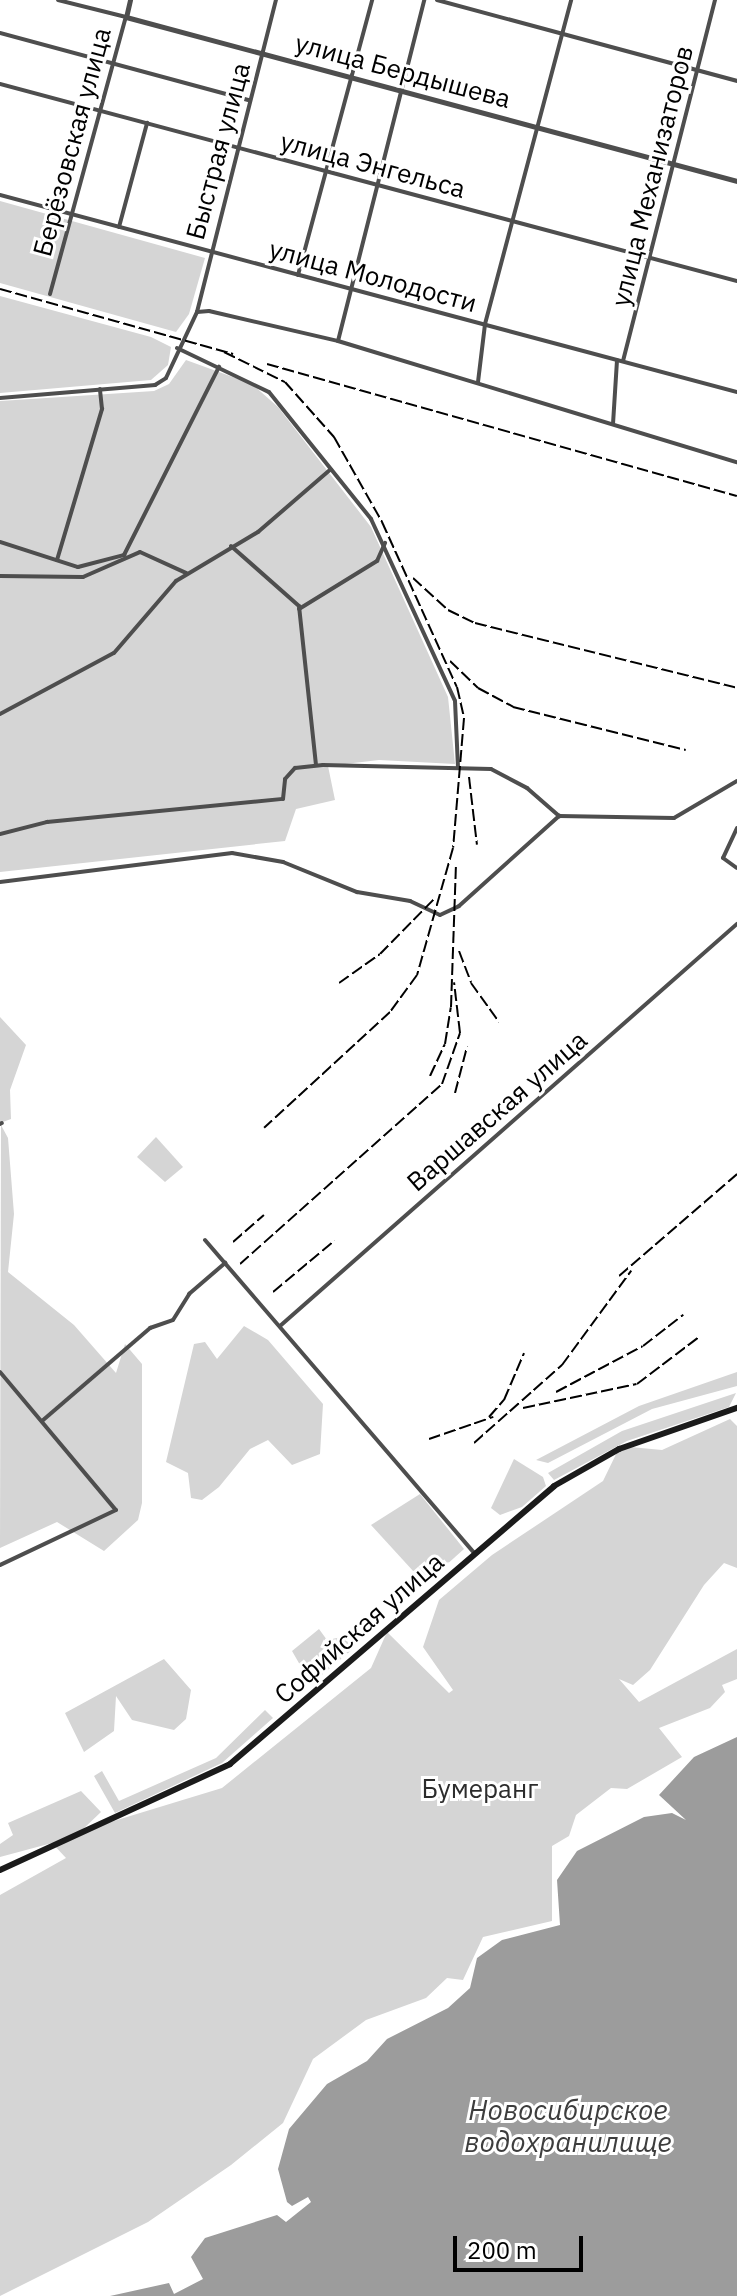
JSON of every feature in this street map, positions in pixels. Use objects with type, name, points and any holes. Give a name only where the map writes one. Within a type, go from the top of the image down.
[{"type":"main road","name":"Софийская улица","points":[[0,1870],[230,1764],[576,1471],[631,1444],[737,1408]]},
{"type":"street","name":"улица Бердышева","points":[[58,0],[737,181]]},
{"type":"street","name":"Берёзовская улица","points":[[50,294],[74,215],[130,0]]},
{"type":"street","name":"Быстрая улица","points":[[100,389],[155,385],[166,378],[177,348],[197,312],[236,148],[276,0]]},
{"type":"street","points":[[298,275],[372,0]]},
{"type":"street","points":[[338,341],[348,289],[424,0]]},
{"type":"street","points":[[437,0],[737,81]]},
{"type":"street","points":[[478,382],[485,324],[571,0]]},
{"type":"street","name":"улица Механизаторов","points":[[613,425],[620,360],[675,164],[715,0]]},
{"type":"street","points":[[0,33],[249,100]]},
{"type":"street","name":"улица Энгельса","points":[[0,84],[737,281]]},
{"type":"street","points":[[119,227],[147,123]]},
{"type":"street","name":"улица Молодости","points":[[0,195],[737,392]]},
{"type":"street","points":[[197,312],[244,315],[338,341],[737,462]]},
{"type":"street","points":[[177,348],[252,381],[291,411],[385,543],[455,701],[458,768]]},
{"type":"street","points":[[0,542],[57,560],[100,566],[124,555],[219,367]]},
{"type":"street","points":[[0,398],[100,389],[102,409],[57,560]]},
{"type":"street","points":[[0,714],[114,653],[186,573],[287,511],[331,469]]},
{"type":"street","points":[[299,609],[331,595],[377,561],[385,543]]},
{"type":"street","points":[[231,546],[299,609],[316,765]]},
{"type":"street","points":[[0,576],[83,577],[140,552],[186,573]]},
{"type":"street","points":[[0,834],[47,822],[283,799],[285,779],[295,768],[316,765],[491,769],[527,788],[559,816],[674,818],[737,781]]},
{"type":"street","points":[[0,882],[232,853],[283,862],[357,892],[410,901],[440,915],[459,906],[559,816]]},
{"type":"street","points":[[737,828],[723,858],[737,868]]},
{"type":"street","name":"Варшавская улица","points":[[280,1326],[737,924]]},
{"type":"street","points":[[205,1240],[476,1555]]},
{"type":"street","points":[[41,1422],[150,1328],[173,1320],[189,1294],[225,1263]]},
{"type":"street","points":[[0,1372],[116,1510],[0,1565]]},
{"type":"green space","points":[[0,201],[205,258],[189,314],[176,332],[0,283]]},
{"type":"green space","points":[[0,296],[151,337],[171,347],[168,365],[151,380],[0,393]]},
{"type":"green space","points":[[186,360],[252,384],[278,407],[371,527],[448,697],[455,764],[379,760],[328,766],[335,800],[296,809],[285,841],[0,872],[0,401],[154,391],[169,384]]},
{"type":"green space","points":[[0,1017],[26,1045],[10,1090],[11,1119],[0,1123]]},
{"type":"green space","points":[[1,1125],[8,1138],[14,1214],[8,1272],[74,1325],[116,1373],[125,1344],[142,1364],[142,1503],[138,1520],[104,1551],[57,1522],[0,1548]]},
{"type":"green space","points":[[156,1137],[183,1167],[165,1182],[137,1157]]},
{"type":"green space","points":[[244,1326],[268,1340],[323,1404],[320,1454],[292,1465],[268,1440],[250,1449],[219,1487],[202,1500],[191,1498],[188,1473],[166,1462],[194,1344],[205,1342],[217,1359]]},
{"type":"green space","points":[[737,1372],[737,1386],[652,1409],[548,1463],[536,1460],[639,1406]]},
{"type":"green space","points":[[736,1393],[729,1407],[627,1441],[554,1480],[548,1473],[622,1431]]},
{"type":"green space","name":"Бумеранг","points":[[730,1419],[737,1426],[737,1568],[724,1563],[704,1585],[650,1670],[633,1685],[619,1679],[639,1702],[737,1649],[737,1679],[722,1685],[725,1692],[710,1708],[659,1728],[682,1757],[627,1789],[611,1788],[576,1815],[569,1836],[552,1846],[552,1921],[483,1937],[463,1980],[447,1978],[426,1998],[366,2020],[313,2059],[283,2123],[231,2165],[148,2222],[0,2296],[0,1895],[66,1858],[52,1843],[0,1857],[0,1844],[13,1835],[8,1823],[81,1791],[101,1812],[81,1831],[222,1788],[371,1668],[387,1632],[449,1693],[453,1690],[423,1647],[439,1600],[492,1555],[603,1481],[620,1446],[662,1450]]},
{"type":"green space","points":[[514,1459],[543,1477],[546,1486],[522,1507],[500,1515],[491,1508]]},
{"type":"green space","points":[[420,1494],[464,1549],[425,1584],[371,1525]]},
{"type":"green space","points":[[319,1629],[327,1640],[347,1636],[353,1649],[311,1684],[292,1651]]},
{"type":"green space","points":[[164,1659],[191,1690],[186,1719],[174,1730],[132,1720],[116,1696],[114,1731],[84,1752],[65,1713]]},
{"type":"green space","points":[[265,1710],[273,1718],[222,1763],[115,1813],[94,1776],[102,1771],[119,1801],[216,1758]]},
{"type":"water","name":"Новосибирское водохранилище","points":[[737,1737],[737,2296],[110,2296],[169,2283],[174,2294],[203,2279],[191,2257],[205,2238],[277,2215],[286,2222],[311,2202],[308,2197],[292,2206],[287,2202],[278,2169],[289,2129],[327,2084],[367,2061],[387,2039],[448,2008],[470,1988],[477,1958],[502,1940],[560,1925],[557,1880],[577,1851],[644,1817],[672,1813],[686,1820],[659,1795],[694,1757]]},
{"type":"railway","points":[[0,289],[233,354]]},
{"type":"railway","points":[[224,352],[285,382],[334,437],[382,522],[457,687],[464,718],[453,848],[417,975],[390,1012],[264,1128]]},
{"type":"railway","points":[[267,364],[737,496]]},
{"type":"railway","points":[[413,578],[448,610],[475,623],[737,688]]},
{"type":"railway","points":[[450,661],[478,688],[513,707],[686,750]]},
{"type":"railway","points":[[469,777],[477,845]]},
{"type":"railway","points":[[430,1076],[445,1044],[451,1007],[456,864]]},
{"type":"railway","points":[[339,983],[380,954],[434,899]]},
{"type":"railway","points":[[459,951],[471,983],[499,1022]]},
{"type":"railway","points":[[240,1264],[442,1084],[460,1033],[454,982]]},
{"type":"railway","points":[[455,1093],[467,1047]]},
{"type":"railway","points":[[619,1276],[737,1174]]},
{"type":"railway","points":[[233,1242],[264,1215]]},
{"type":"railway","points":[[273,1292],[334,1241]]},
{"type":"railway","points":[[474,1443],[562,1365],[631,1271]]},
{"type":"railway","points":[[556,1392],[643,1346],[683,1315]]},
{"type":"railway","points":[[523,1408],[637,1384],[699,1337]]},
{"type":"railway","points":[[489,1417],[504,1400],[524,1353]]},
{"type":"railway","points":[[429,1439],[493,1417]]}]
